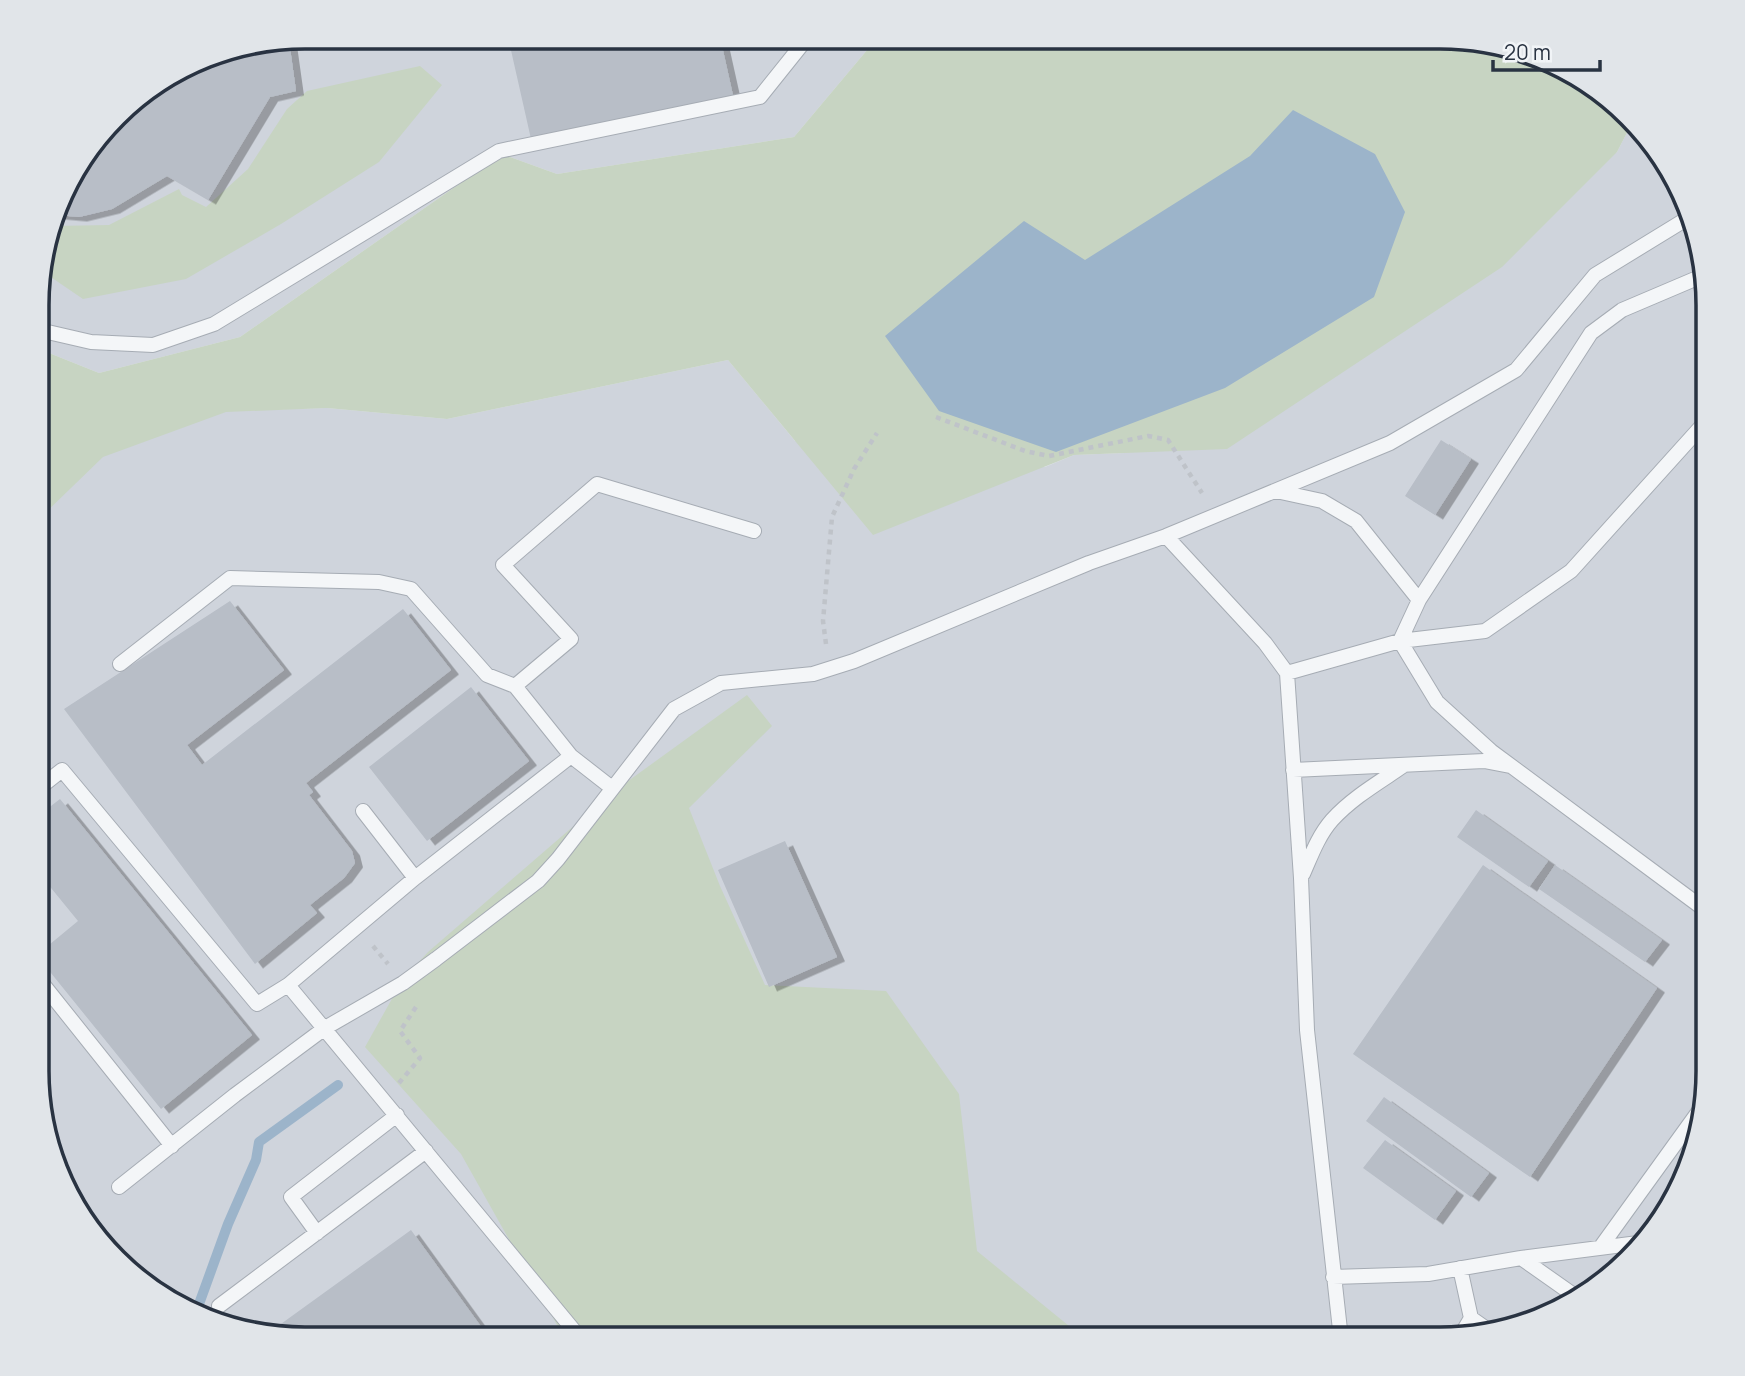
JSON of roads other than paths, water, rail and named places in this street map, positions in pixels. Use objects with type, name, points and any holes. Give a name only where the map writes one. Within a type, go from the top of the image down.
[{"type":"lane","points":[[49,332],[91,342],[153,345],[214,324],[499,151],[760,97],[798,49]]},
{"type":"lane","points":[[119,1187],[325,1028],[403,983],[538,881],[674,709],[721,683],[813,674],[854,661],[1390,443],[1516,370],[1595,275],[1682,222]]},
{"type":"lane","points":[[1400,642],[1419,600],[1591,333],[1622,310],[1694,279]]},
{"type":"lane","points":[[1287,673],[1400,642],[1485,631],[1571,571],[1696,432]]},
{"type":"lane","points":[[515,686],[571,639],[503,565],[597,484],[754,531]]},
{"type":"lane","points":[[1276,491],[1322,501],[1356,521],[1419,600]]},
{"type":"lane","points":[[1166,536],[1265,643],[1287,673],[1301,878],[1307,1030],[1339,1327]]},
{"type":"lane","points":[[120,664],[230,578],[379,582],[411,589],[487,676],[515,686],[570,756],[612,788]]},
{"type":"lane","points":[[1400,642],[1437,702],[1511,767],[1696,903]]},
{"type":"lane","points":[[49,780],[62,770],[257,1004],[288,985],[415,878],[570,756]]},
{"type":"lane","points":[[1293,770],[1484,761],[1511,767]]},
{"type":"lane","points":[[1301,878],[1331,821],[1355,799],[1404,765]]},
{"type":"lane","points":[[363,811],[415,878]]},
{"type":"lane","points":[[288,985],[571,1327]]},
{"type":"lane","points":[[49,992],[172,1146]]},
{"type":"lane","points":[[317,1233],[291,1197],[397,1115]]},
{"type":"lane","points":[[1600,1248],[1691,1122]]},
{"type":"lane","points":[[219,1307],[426,1151]]},
{"type":"lane","points":[[1333,1277],[1428,1274],[1521,1258],[1629,1244]]},
{"type":"lane","points":[[1521,1258],[1569,1292]]},
{"type":"lane","points":[[1460,1268],[1471,1318],[1479,1324]]},
{"type":"lane","points":[[1467,1325],[1471,1318]]},
{"type":"water","points":[[1293,110],[1375,154],[1405,212],[1374,297],[1225,388],[1056,452],[939,411],[885,336],[1024,221],[1085,260],[1250,156]]},
{"type":"waterway","points":[[199,1304],[228,1224],[256,1160],[259,1142],[338,1085]]}]
